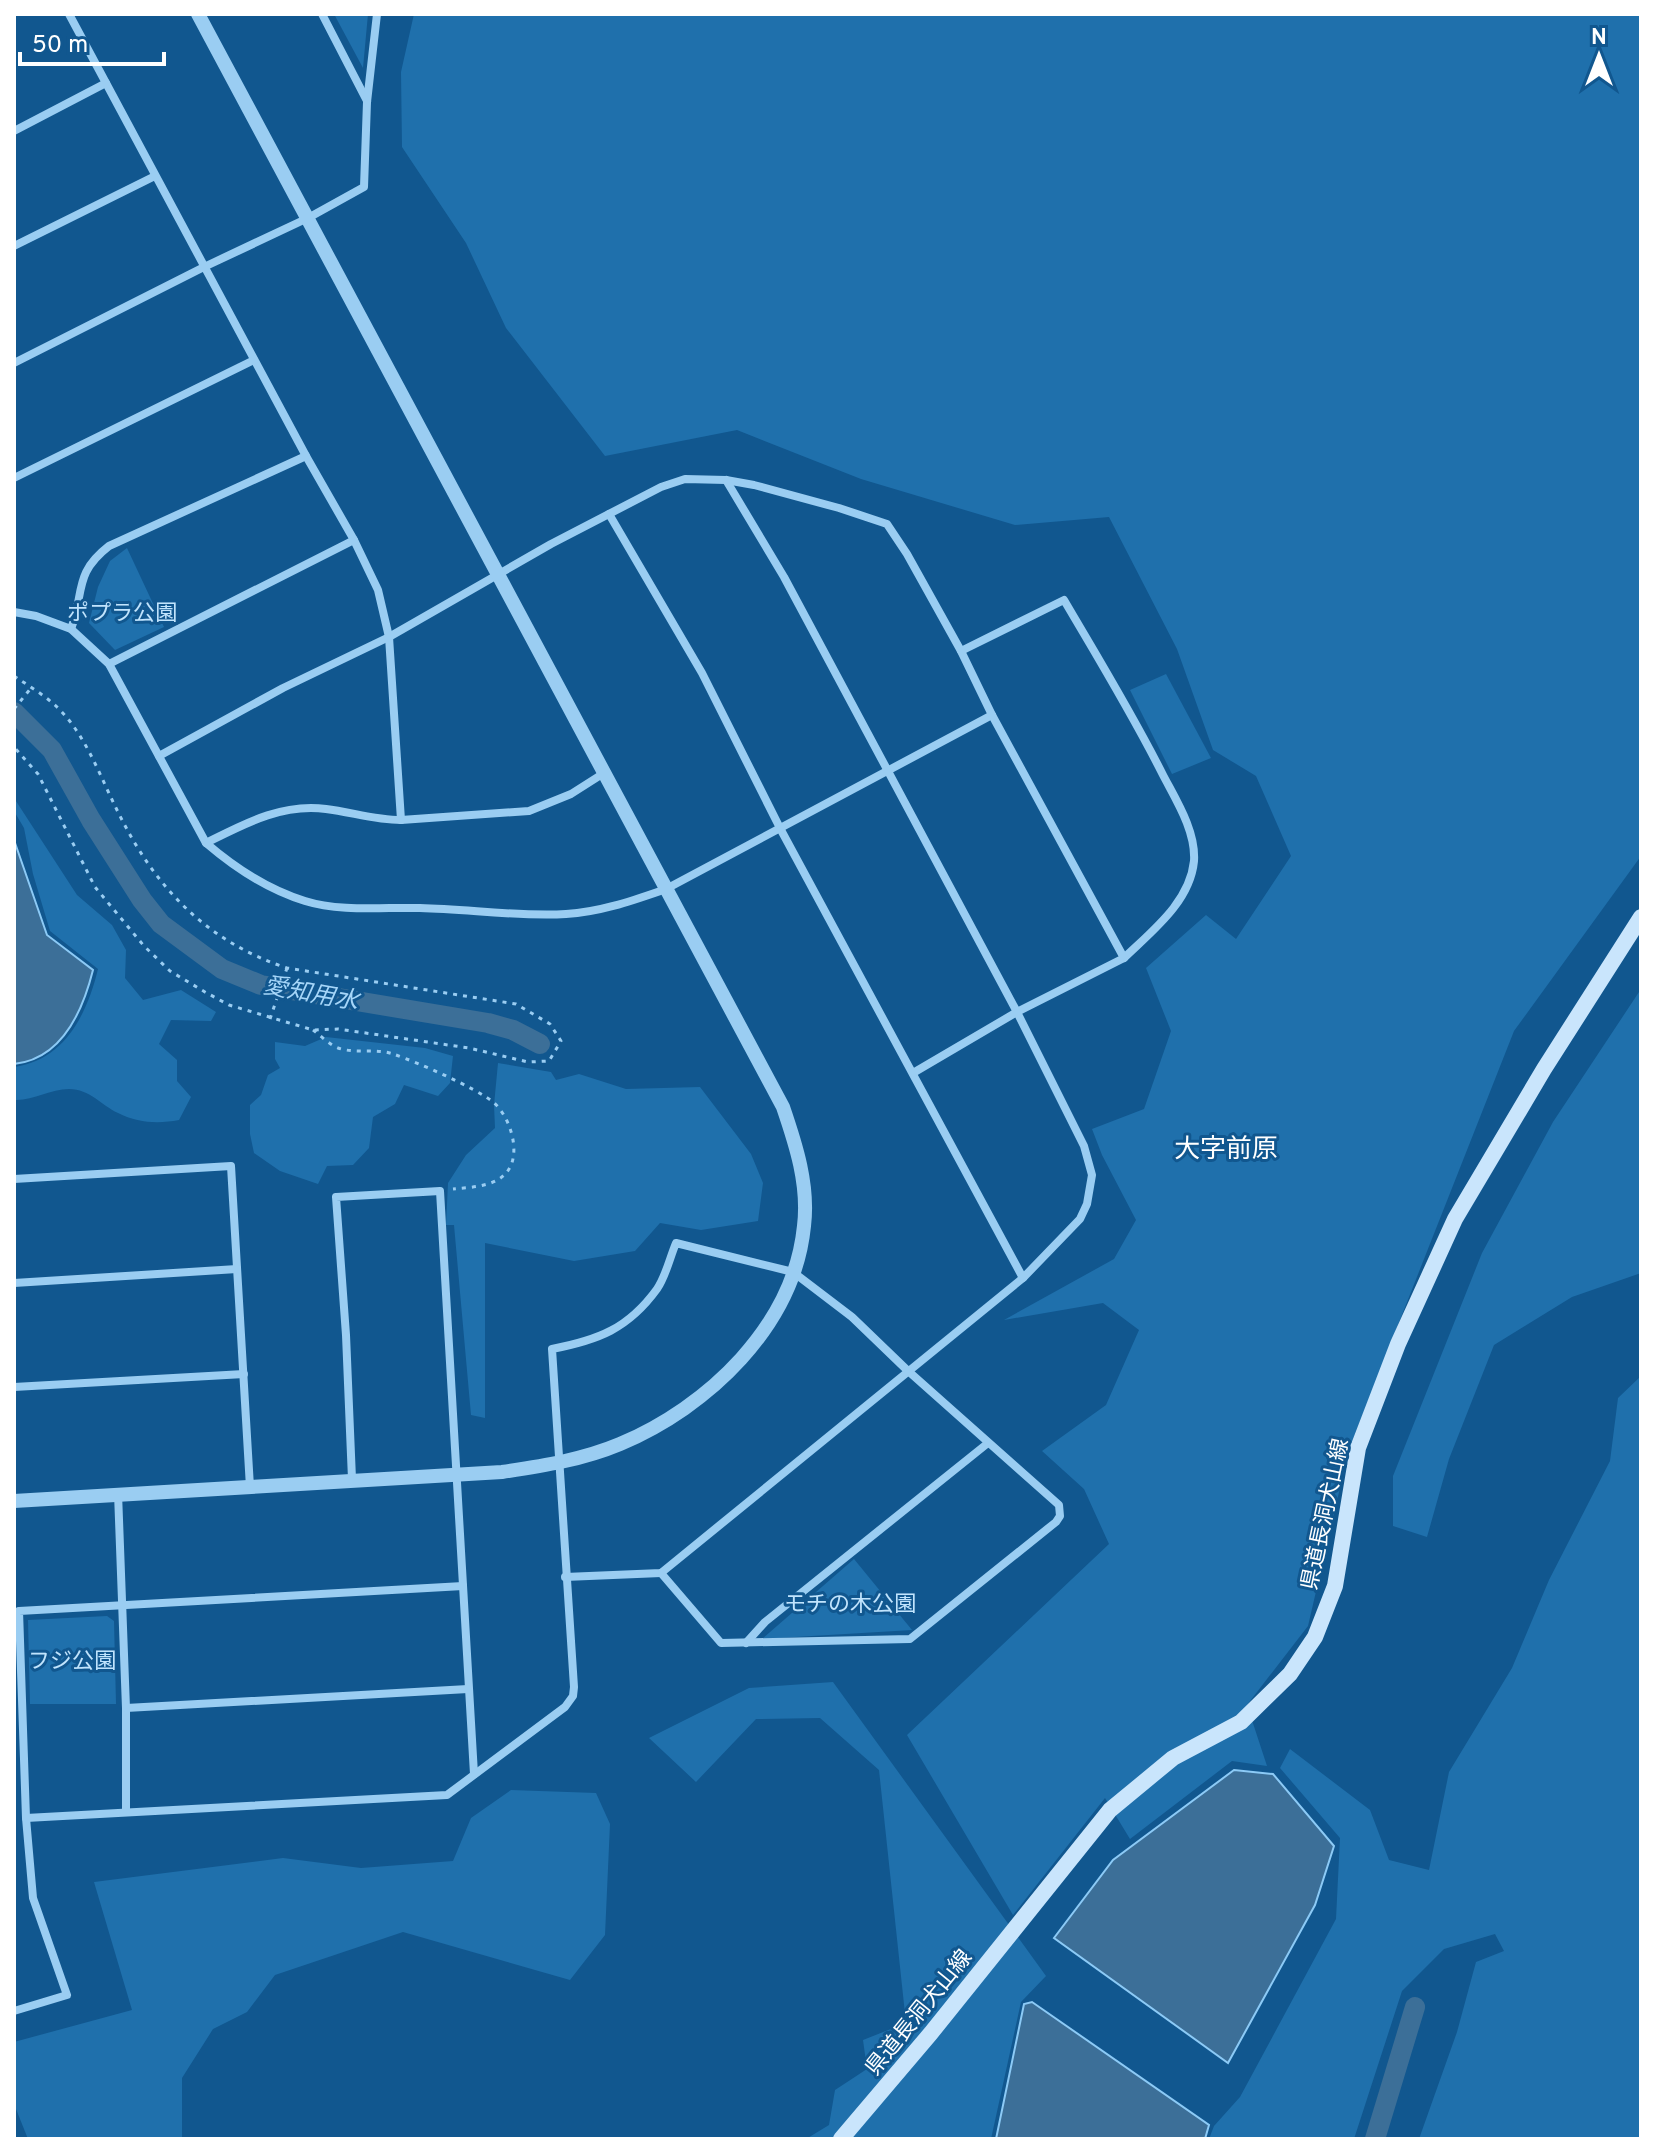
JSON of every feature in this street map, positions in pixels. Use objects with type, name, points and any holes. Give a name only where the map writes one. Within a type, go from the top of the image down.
[{"type":"main road","name":"県道長洞犬山線","points":[[841,2139],[931,2033],[1110,1810],[1173,1758],[1241,1722],[1290,1674],[1315,1637],[1335,1586],[1358,1448],[1410,1316],[1455,1219],[1544,1069],[1641,917]]},
{"type":"street","points":[[69,14],[354,540],[378,590],[389,637],[401,820]]},
{"type":"street","points":[[14,1501],[502,1472],[560,1463],[619,1445],[690,1404],[735,1366],[767,1329],[793,1272],[804,1227],[804,1192],[797,1146],[783,1107],[198,14]]},
{"type":"street","points":[[322,14],[367,102]]},
{"type":"street","points":[[14,363],[308,218],[364,187],[367,102],[377,14]]},
{"type":"street","points":[[14,131],[106,83]]},
{"type":"street","points":[[14,246],[155,176]]},
{"type":"street","points":[[14,478],[254,360]]},
{"type":"street","points":[[71,629],[85,570],[109,546],[306,456]]},
{"type":"street","points":[[159,756],[283,688],[389,637],[496,575],[661,487],[685,479],[726,480],[839,508],[887,524],[961,651],[992,715],[1124,958]]},
{"type":"street","points":[[565,1577],[661,1573],[1023,1278],[1080,1219],[1087,1204],[1092,1175],[1084,1146],[1017,1012],[784,577],[726,480]]},
{"type":"street","points":[[609,514],[702,673],[781,830],[1023,1278]]},
{"type":"street","points":[[109,664],[354,540]]},
{"type":"street","points":[[913,1073],[1017,1012],[1124,958],[1171,913],[1189,879],[1194,859],[1183,816],[1133,716],[1064,600],[961,651]]},
{"type":"street","points":[[14,612],[36,616],[71,629],[109,664],[206,843],[223,858],[260,881],[304,901],[326,906],[431,908],[507,914],[568,914],[616,906],[666,889],[992,715]]},
{"type":"street","points":[[206,843],[253,819],[283,810],[323,808],[385,820],[529,811],[571,794],[604,773]]},
{"type":"street","points":[[14,1179],[231,1166],[250,1487]]},
{"type":"street","points":[[352,1479],[336,1197],[440,1191],[474,1774]]},
{"type":"street","points":[[26,1818],[447,1795],[565,1707],[573,1696],[552,1349],[592,1341],[625,1324],[658,1287],[676,1243],[793,1272],[852,1317],[1059,1505],[1060,1516],[1056,1522],[910,1639],[721,1643],[661,1573]]},
{"type":"street","points":[[14,1283],[237,1269]]},
{"type":"street","points":[[14,1387],[244,1374]]},
{"type":"street","points":[[746,1643],[765,1622],[988,1443]]},
{"type":"street","points":[[118,1493],[126,1708],[126,1812]]},
{"type":"street","points":[[14,2011],[67,1995],[33,1898],[26,1818],[19,1611],[463,1586]]},
{"type":"street","points":[[126,1708],[468,1689]]},
{"type":"path","points":[[14,709],[31,688]]},
{"type":"path","points":[[14,747],[38,774],[95,887],[144,946],[170,971],[229,1005],[313,1030],[338,1029],[382,1035],[469,1048],[528,1062],[549,1061],[561,1041]]},
{"type":"path","points":[[270,1019],[287,968]]},
{"type":"path","points":[[313,1030],[337,1048],[391,1053],[468,1088],[500,1109],[514,1142],[514,1155],[507,1172],[481,1186],[440,1191]]},
{"type":"green space","points":[[334,14],[368,14],[363,68]]},
{"type":"green space","points":[[414,14],[1641,14],[1641,856],[1514,1031],[1349,1449],[1308,1626],[1247,1705],[1267,1766],[1232,1761],[1130,1839],[1105,1798],[1013,1915],[907,1735],[1109,1544],[1084,1489],[1042,1451],[1106,1405],[1139,1330],[1103,1303],[1004,1320],[1114,1259],[1136,1220],[1092,1129],[1144,1109],[1171,1031],[1146,968],[1206,915],[1236,939],[1291,856],[1256,776],[1213,750],[1177,649],[1109,517],[1015,525],[861,479],[737,430],[605,456],[506,328],[466,243],[402,147],[401,72]]},
{"type":"green space","name":"ポプラ公園","points":[[127,548],[164,627],[115,650],[89,623],[98,587],[110,561]]},
{"type":"green space","points":[[1166,674],[1211,758],[1172,774],[1130,690]]},
{"type":"green space","points":[[14,798],[77,895],[112,925],[126,950],[125,978],[143,1000],[181,990],[216,1012],[211,1021],[171,1020],[159,1044],[177,1060],[177,1081],[191,1097],[179,1120],[156,1122],[133,1119],[89,1094],[69,1089],[14,1100],[14,1067],[32,1063],[60,1045],[80,1018],[98,969],[50,931],[33,874],[24,828],[14,811]]},
{"type":"green space","points":[[1641,989],[1641,1273],[1572,1297],[1494,1345],[1449,1459],[1427,1537],[1393,1526],[1393,1476],[1482,1253],[1553,1122]]},
{"type":"green space","points":[[326,1037],[425,1048],[453,1056],[450,1083],[438,1096],[404,1085],[395,1104],[373,1117],[369,1148],[353,1165],[327,1166],[318,1184],[280,1171],[254,1153],[250,1134],[250,1105],[261,1095],[268,1075],[280,1068],[275,1059],[275,1042],[305,1046]]},
{"type":"green space","points":[[498,1063],[551,1072],[556,1080],[579,1074],[626,1089],[700,1087],[751,1154],[763,1183],[758,1221],[701,1230],[660,1223],[635,1251],[574,1261],[485,1243],[485,1418],[471,1415],[454,1225],[446,1225],[448,1183],[466,1155],[495,1128]]},
{"type":"green space","points":[[1641,1376],[1641,2139],[1419,2139],[1457,2032],[1476,1962],[1504,1951],[1495,1934],[1444,1949],[1402,1991],[1354,2139],[1209,2139],[1214,2126],[1240,2097],[1336,1919],[1340,1838],[1280,1768],[1290,1749],[1370,1810],[1389,1860],[1429,1870],[1449,1772],[1512,1668],[1549,1580],[1610,1461],[1618,1398]]},
{"type":"green space","name":"モチの木公園","points":[[854,1559],[912,1630],[762,1639]]},
{"type":"green space","name":"フジ公園","points":[[107,1616],[114,1621],[116,1704],[30,1704],[28,1620]]},
{"type":"green space","points":[[833,1682],[1046,1976],[1021,2002],[991,2139],[806,2139],[829,2125],[835,2090],[867,2069],[863,2040],[906,2023],[879,1770],[820,1718],[756,1719],[696,1782],[649,1738],[749,1688]]},
{"type":"green space","points":[[511,1790],[596,1793],[610,1824],[605,1935],[570,1980],[403,1932],[275,1975],[247,2012],[213,2029],[182,2078],[182,2139],[28,2139],[14,2104],[14,2042],[132,2010],[94,1882],[283,1858],[361,1868],[453,1861],[471,1818]]},
{"type":"shaded area","points":[[14,840],[47,935],[93,970],[83,1001],[68,1030],[45,1053],[14,1064]]},
{"type":"shaded area","points":[[1234,1770],[1273,1774],[1334,1846],[1315,1905],[1228,2063],[1054,1938],[1113,1860]]},
{"type":"shaded area","points":[[1032,2002],[1209,2125],[1205,2139],[996,2139],[1024,2004]]},
{"type":"waterway","name":"愛知用水","points":[[14,712],[52,750],[91,820],[161,924],[222,969],[261,985],[488,1023],[513,1030],[540,1044]]},
{"type":"waterway","name":"愛知用水","points":[[1375,2139],[1415,2007]]},
{"type":"district","name":"大字前原","points":[[1226,1148]]}]
